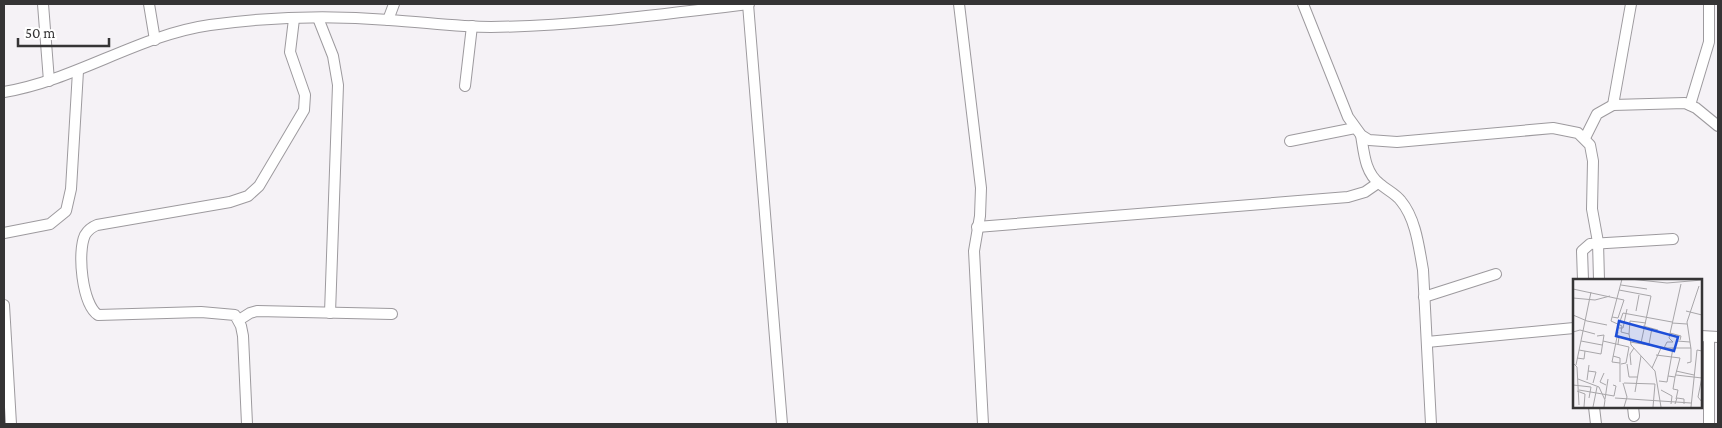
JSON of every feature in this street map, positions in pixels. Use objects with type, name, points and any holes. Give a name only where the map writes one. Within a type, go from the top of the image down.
[{"type":"street","points":[[44,4],[49,81]]},
{"type":"street","points":[[150,4],[155,40]]},
{"type":"street","points":[[388,20],[394,4]]},
{"type":"street","points":[[4,92],[49,81],[155,40],[209,25],[318,18],[388,20],[491,27],[629,18],[748,4],[782,424]]},
{"type":"street","points":[[959,4],[981,188],[975,266],[983,424]]},
{"type":"street","points":[[1303,4],[1348,117],[1358,132],[1367,167],[1378,183],[1401,200],[1407,209],[1419,248],[1424,297],[1431,424]]},
{"type":"street","points":[[1613,105],[1632,4]]},
{"type":"street","points":[[1690,105],[1708,50],[1710,28],[1709,4]]},
{"type":"street","points":[[318,18],[333,56],[338,85],[330,312]]},
{"type":"street","points":[[247,424],[243,336],[239,320],[230,313],[98,315],[93,311],[86,299],[83,242],[86,234],[97,225],[230,202],[254,192],[304,110],[305,95],[290,52],[294,19]]},
{"type":"street","points":[[465,86],[472,26]]},
{"type":"street","points":[[4,233],[50,224],[66,211],[71,189],[78,71]]},
{"type":"street","points":[[1585,138],[1597,114],[1613,105],[1674,103],[1690,105],[1718,126]]},
{"type":"street","points":[[1290,141],[1358,132],[1369,140],[1397,142],[1553,128],[1569,130],[1585,138],[1590,145],[1593,161],[1592,209],[1598,242],[1599,279]]},
{"type":"street","points":[[978,227],[1348,197],[1365,192],[1378,183]]},
{"type":"street","points":[[1583,279],[1582,251],[1587,246],[1598,242],[1673,239]]},
{"type":"street","points":[[1424,297],[1496,274]]},
{"type":"street","points":[[4,305],[11,424]]},
{"type":"street","points":[[239,320],[257,311],[392,314]]},
{"type":"street","points":[[1427,342],[1573,328]]},
{"type":"street","points":[[1709,337],[1709,424]]},
{"type":"street","points":[[1594,408],[1596,424]]}]
